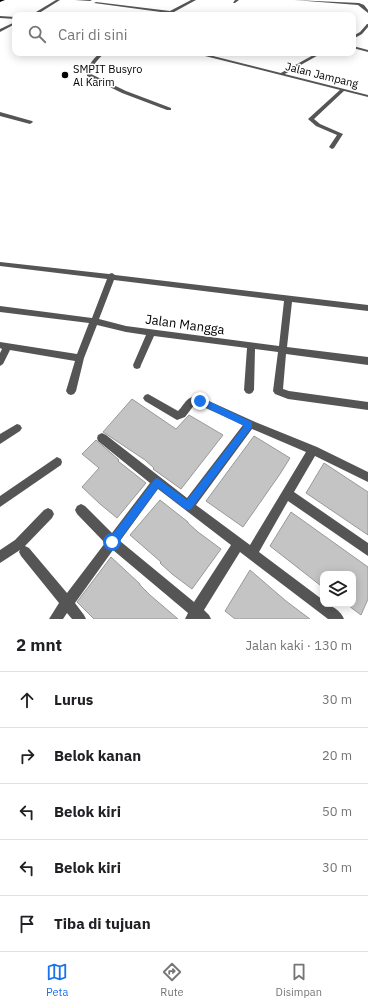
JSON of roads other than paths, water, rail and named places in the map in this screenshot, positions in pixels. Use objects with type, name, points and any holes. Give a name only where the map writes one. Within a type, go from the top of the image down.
[{"type":"street","points":[[38,12],[58,0]]},
{"type":"street","points":[[77,0],[90,0]]},
{"type":"street","points":[[96,3],[171,12],[194,0]]},
{"type":"street","points":[[296,0],[361,4],[368,12]]},
{"type":"street","points":[[0,16],[12,18]]},
{"type":"street","points":[[0,31],[12,25]]},
{"type":"street","points":[[356,36],[368,25]]},
{"type":"street","points":[[356,47],[368,51]]},
{"type":"street","points":[[99,56],[90,68],[89,75],[107,84],[169,109]]},
{"type":"street","name":"Jalan Jampang","points":[[213,56],[368,96]]},
{"type":"street","points":[[281,74],[314,56]]},
{"type":"street","points":[[332,147],[340,134],[318,125],[312,119],[343,90]]},
{"type":"street","points":[[0,114],[30,122]]},
{"type":"street","points":[[0,264],[112,276],[368,308]]},
{"type":"street","points":[[71,391],[80,358],[112,276]]},
{"type":"street","points":[[288,298],[278,389],[280,392],[288,395],[368,406]]},
{"type":"street","name":"Jalan Mangga","points":[[0,309],[95,321],[126,329],[368,361]]},
{"type":"street","points":[[137,365],[151,332]]},
{"type":"street","points":[[0,362],[4,345],[80,358]]},
{"type":"street","points":[[249,390],[251,346]]},
{"type":"street","points":[[148,398],[177,416],[182,414],[193,400],[200,401],[312,450],[368,477]]},
{"type":"street","points":[[188,506],[250,424]]},
{"type":"street","points":[[0,439],[17,428]]},
{"type":"street","points":[[102,438],[188,506],[338,619]]},
{"type":"street","points":[[251,554],[312,450]]},
{"type":"street","points":[[0,502],[57,462]]},
{"type":"street","points":[[55,619],[68,604],[157,482]]},
{"type":"street","points":[[287,494],[368,550]]},
{"type":"street","points":[[81,510],[112,542],[198,616],[238,544]]},
{"type":"street","points":[[0,557],[19,544],[48,514]]},
{"type":"street","points":[[25,552],[80,619]]},
{"type":"place","name":"SMPIT Busyro Al Karim","points":[[65,75]]}]
